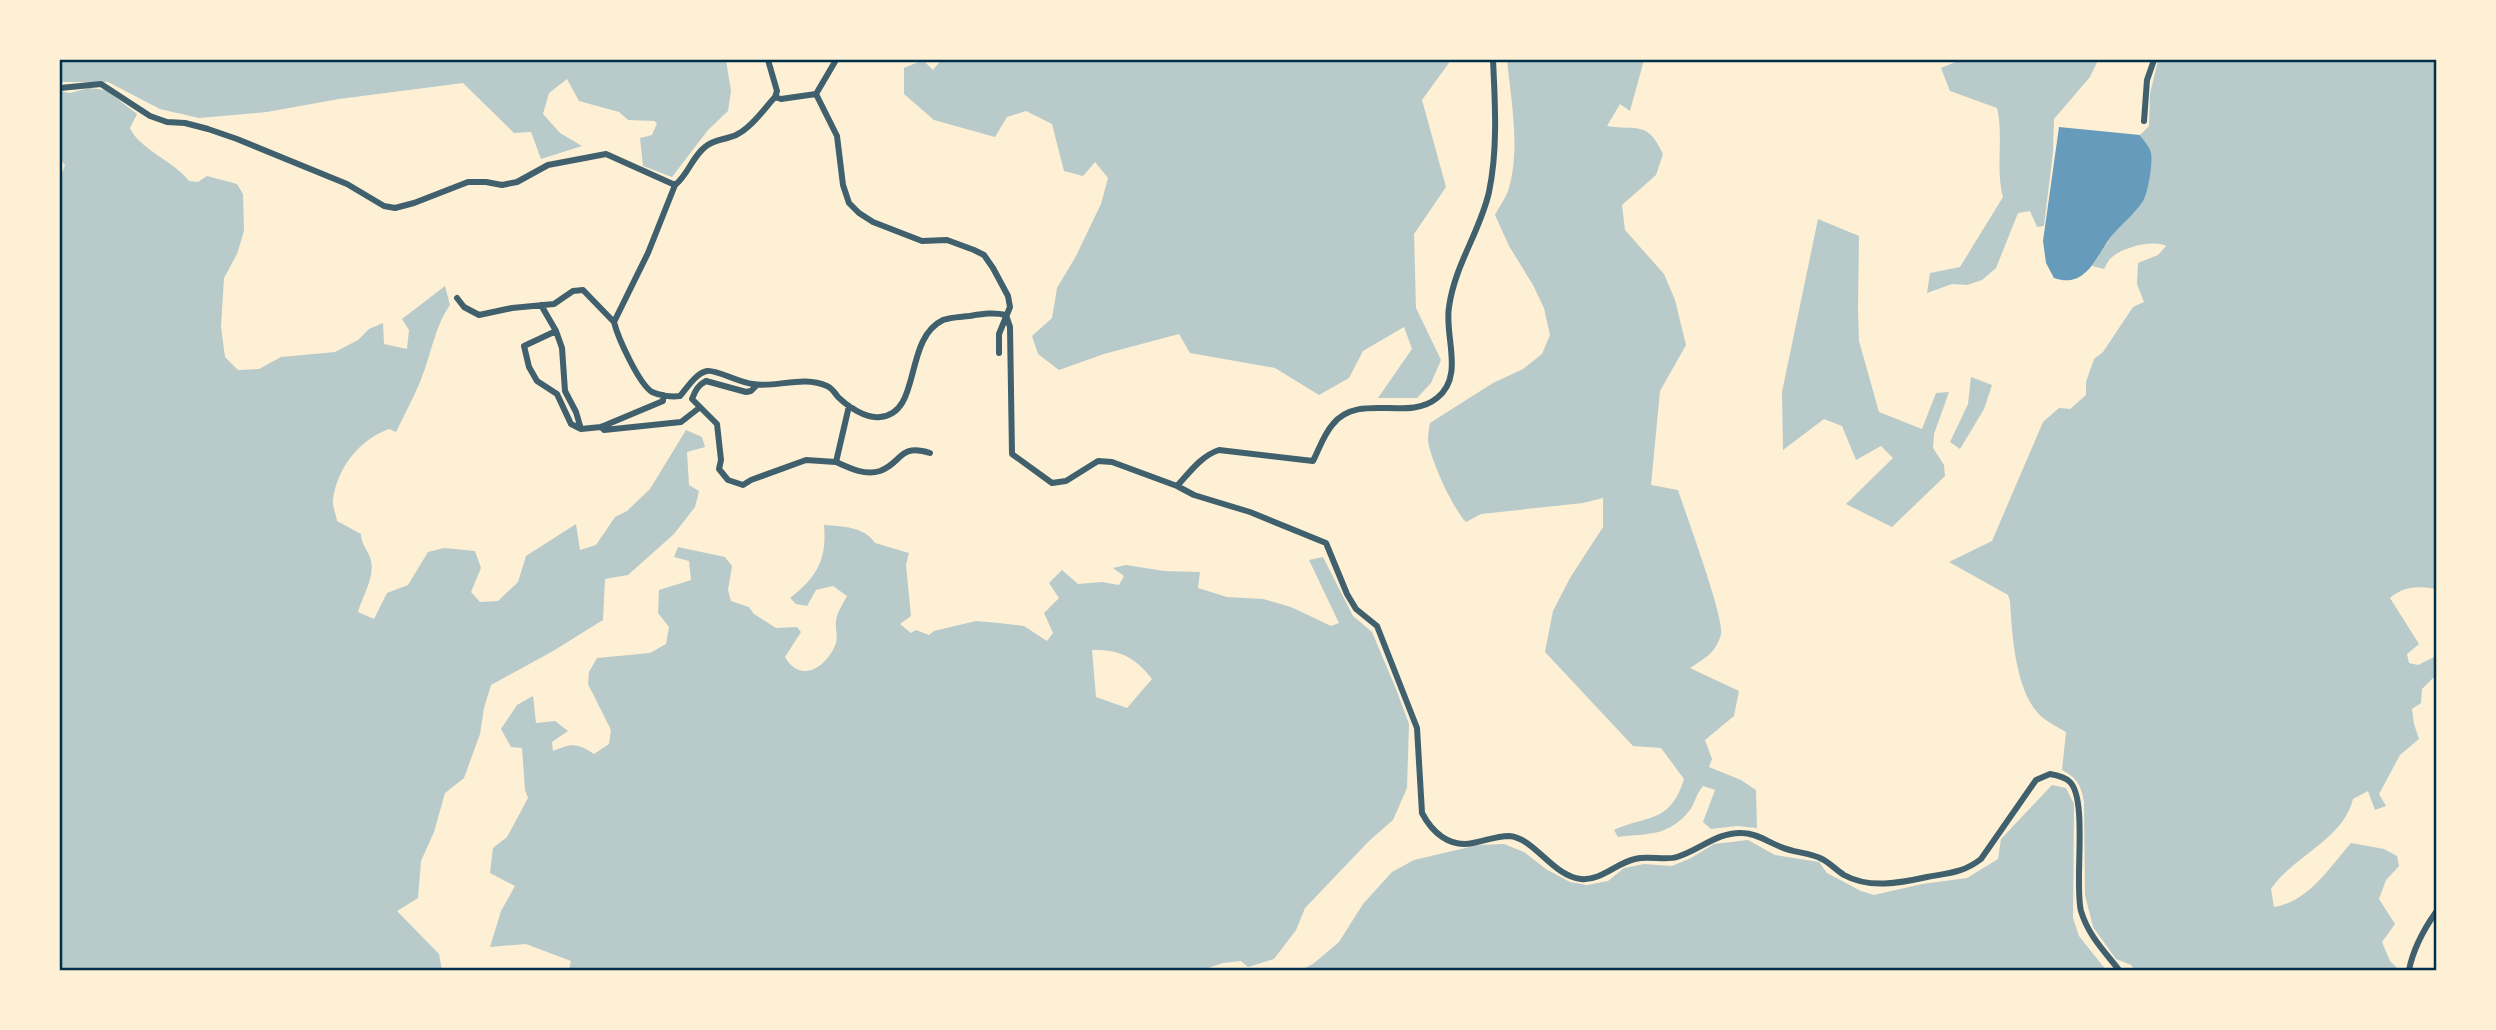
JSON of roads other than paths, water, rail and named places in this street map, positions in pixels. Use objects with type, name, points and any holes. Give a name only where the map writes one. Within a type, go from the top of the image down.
[{"type":"street","points":[[614,322],[648,253],[675,185],[681,181],[690,164],[703,148],[714,141],[737,134],[775,97],[777,91],[768,60]]},
{"type":"street","points":[[816,94],[836,60]]},
{"type":"street","points":[[1177,486],[1200,460],[1219,450],[1313,461],[1331,425],[1342,415],[1357,409],[1413,408],[1426,405],[1442,392],[1450,378],[1452,362],[1447,324],[1452,283],[1489,192],[1494,148],[1493,60]]},
{"type":"street","points":[[2144,121],[2147,80],[2154,60]]},
{"type":"street","points":[[60,88],[100,84],[150,116],[167,122],[208,129],[237,139],[346,184],[384,206],[395,208],[468,182],[502,185],[517,183],[548,165],[607,154],[675,185]]},
{"type":"street","points":[[775,97],[781,99],[816,94]]},
{"type":"street","points":[[816,94],[837,136],[843,185],[849,203],[859,214],[922,241],[947,240],[984,255],[1008,296],[1010,307],[999,334],[999,353]]},
{"type":"street","points":[[457,298],[464,307],[479,315],[512,308],[554,304],[573,291],[583,290],[614,322],[617,334],[645,386],[653,393],[680,396],[699,375],[717,371],[738,382],[757,385],[804,381],[821,384],[830,387],[849,406],[877,418],[900,406],[912,381],[917,351],[923,338],[942,321],[996,313],[1006,315]]},
{"type":"street","points":[[541,305],[562,348],[565,391],[581,429]]},
{"type":"street","points":[[1006,315],[1010,327],[1012,454],[1052,483],[1066,481],[1098,461],[1112,462],[1194,495],[1250,512],[1325,543],[1356,609],[1377,626],[1417,728],[1422,813],[1443,838],[1457,844],[1510,836],[1524,841],[1553,866],[1580,879],[1594,878],[1637,858],[1676,858],[1717,838],[1739,832],[1752,834],[1785,849],[1809,853],[1824,859],[1844,875],[1872,884],[1904,883],[1969,869],[1981,859],[2036,780],[2050,774],[2070,782],[2075,791],[2079,817],[2081,911],[2089,932],[2119,971]]},
{"type":"street","points":[[556,331],[524,346],[528,367],[537,381],[557,394],[571,424],[581,429],[601,427],[663,401],[663,395]]},
{"type":"street","points":[[757,385],[746,392],[706,381],[700,384],[692,399],[717,424],[721,460],[719,469],[735,483],[743,485],[806,460],[835,462],[867,473],[881,471],[906,451],[930,453]]},
{"type":"street","points":[[835,462],[849,406]]},
{"type":"street","points":[[601,427],[604,430],[681,422],[699,408]]},
{"type":"street","points":[[2409,971],[2426,926],[2437,912]]},
{"type":"water","points":[[2059,127],[2140,135],[2151,153],[2151,170],[2143,201],[2110,238],[2088,270],[2081,276],[2065,280],[2054,278],[2046,263],[2043,241]]}]
